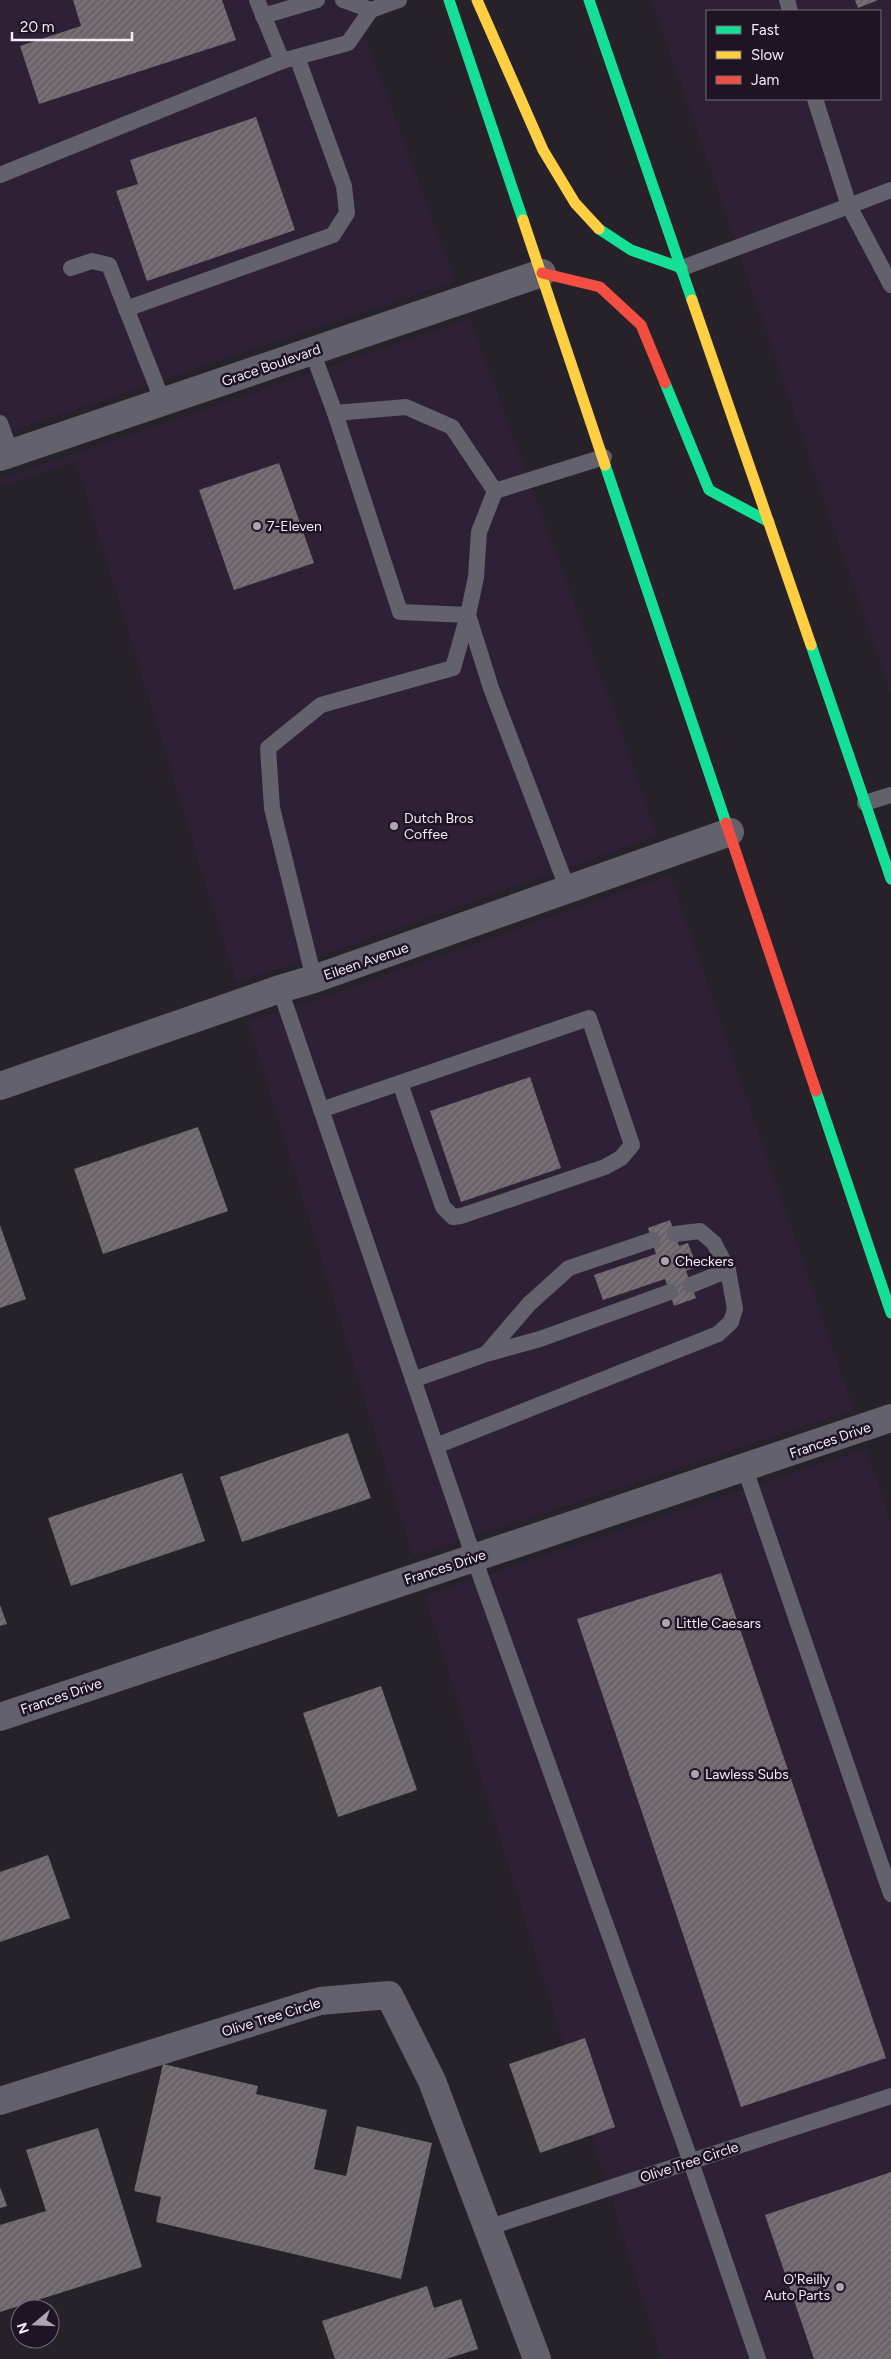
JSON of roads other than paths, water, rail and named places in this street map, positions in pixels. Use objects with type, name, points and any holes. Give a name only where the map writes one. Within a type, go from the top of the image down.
[{"type":"main road","points":[[449,0],[891,1313]]},
{"type":"main road","points":[[477,0],[543,150],[575,203],[600,231],[632,250],[682,268]]},
{"type":"main road","points":[[588,0],[682,268],[891,879]]},
{"type":"main road","points":[[542,273],[600,287],[641,325],[709,490],[769,522]]},
{"type":"street","name":"Grace Boulevard","points":[[5,455],[542,273]]},
{"type":"street","name":"Eileen Avenue","points":[[0,1086],[280,988],[314,979],[730,832]]},
{"type":"street","name":"Frances Drive","points":[[0,1716],[745,1469],[891,1418]]},
{"type":"street","name":"Olive Tree Circle","points":[[0,2101],[320,2001],[389,1995],[432,2081],[537,2359]]},
{"type":"lane","points":[[126,309],[333,235],[347,213],[344,186],[290,59],[263,16],[257,0]]},
{"type":"lane","points":[[263,16],[317,0]]},
{"type":"lane","points":[[343,0],[371,10]]},
{"type":"lane","points":[[0,175],[290,59],[348,43],[371,10],[399,0]]},
{"type":"lane","points":[[815,100],[849,206],[891,285]]},
{"type":"lane","points":[[682,268],[891,190]]},
{"type":"lane","points":[[71,268],[92,261],[109,265],[163,402]]},
{"type":"lane","points":[[312,351],[335,413],[400,612],[468,615]]},
{"type":"lane","points":[[335,413],[406,407],[452,427],[495,492]]},
{"type":"lane","points":[[0,423],[5,455]]},
{"type":"lane","points":[[495,492],[604,457]]},
{"type":"lane","points":[[314,979],[272,808],[268,748],[321,705],[453,668],[468,615],[476,577],[479,532],[495,492]]},
{"type":"lane","points":[[468,615],[491,688],[568,890]]},
{"type":"lane","points":[[865,803],[891,794]]},
{"type":"lane","points":[[280,988],[474,1558],[691,2162],[758,2359]]},
{"type":"lane","points":[[322,1110],[400,1083],[588,1018],[632,1145],[621,1158],[605,1166],[461,1216],[453,1217],[443,1207],[400,1083]]},
{"type":"lane","points":[[436,1446],[718,1334],[731,1322],[735,1309],[728,1270],[714,1243],[700,1230],[675,1234]]},
{"type":"lane","points":[[486,1354],[529,1304],[569,1268],[652,1240]]},
{"type":"lane","points":[[691,1285],[728,1270]]},
{"type":"lane","points":[[413,1380],[486,1354],[540,1339],[670,1292]]},
{"type":"lane","points":[[745,1469],[891,1894]]},
{"type":"lane","name":"Olive Tree Circle","points":[[487,2228],[891,2096]]},
{"type":"place","name":"7-Eleven","points":[[257,526]]},
{"type":"place","name":"Dutch Bros Coffee","points":[[394,826]]},
{"type":"place","name":"Checkers","points":[[665,1261]]},
{"type":"place","name":"Little Caesars","points":[[666,1623]]},
{"type":"place","name":"Lawless Subs","points":[[695,1774]]},
{"type":"place","name":"O'Reilly Auto Parts","points":[[840,2287]]}]
